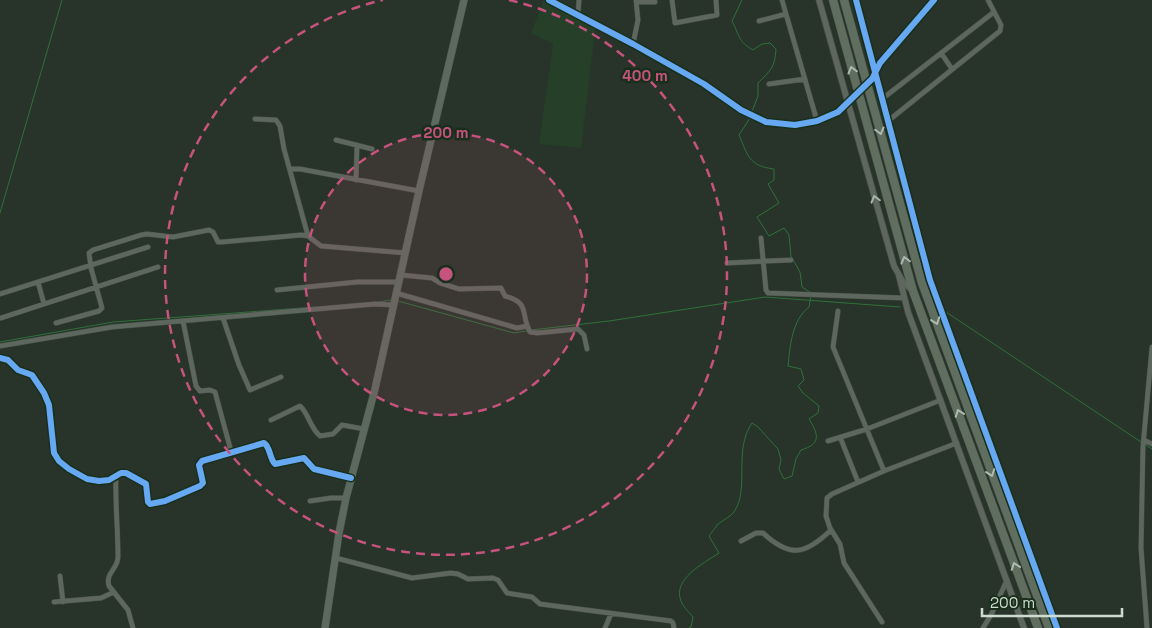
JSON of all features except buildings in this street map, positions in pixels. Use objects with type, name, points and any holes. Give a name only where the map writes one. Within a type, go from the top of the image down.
[{"type":"highway","points":[[833,0],[913,291],[1038,628]]},
{"type":"highway","points":[[844,0],[922,282],[1048,628]]},
{"type":"main road","points":[[325,628],[346,498],[376,389],[419,191],[464,0]]},
{"type":"street","points":[[549,0],[704,84],[741,110],[766,122],[795,125],[817,121],[838,112],[853,98]]},
{"type":"street","points":[[578,15],[579,0]]},
{"type":"street","points":[[672,0],[675,23],[718,15],[716,0]]},
{"type":"street","points":[[782,0],[817,121]]},
{"type":"street","points":[[820,0],[847,103],[904,298],[1024,628]]},
{"type":"street","points":[[856,0],[930,280],[1057,628]]},
{"type":"street","points":[[872,79],[880,63],[934,0]]},
{"type":"street","points":[[888,121],[1000,31],[1001,25],[988,0]]},
{"type":"street","points":[[632,44],[638,20],[636,1],[655,2]]},
{"type":"street","points":[[882,99],[994,12]]},
{"type":"street","points":[[759,21],[786,14]]},
{"type":"street","points":[[941,53],[952,69]]},
{"type":"street","points":[[769,84],[805,80]]},
{"type":"street","points":[[255,119],[272,119],[277,121],[308,236]]},
{"type":"street","points":[[336,140],[372,149]]},
{"type":"street","points":[[356,180],[357,145]]},
{"type":"street","points":[[290,169],[300,169],[419,191]]},
{"type":"street","points":[[56,323],[101,310],[102,304],[88,256],[92,250],[147,234],[173,238],[211,230],[218,242],[301,235],[308,236],[321,246],[406,253]]},
{"type":"street","points":[[761,238],[766,290],[768,293],[904,298]]},
{"type":"street","points":[[0,294],[148,247]]},
{"type":"street","points":[[728,263],[791,260]]},
{"type":"street","points":[[1,318],[158,267]]},
{"type":"street","points":[[898,276],[913,291]]},
{"type":"street","points":[[276,290],[400,278],[432,278],[440,283],[459,289],[501,288],[505,296],[519,301],[530,332],[578,329],[584,335],[587,349]]},
{"type":"street","points":[[38,282],[44,304]]},
{"type":"street","points":[[396,293],[517,328],[527,326]]},
{"type":"street","points":[[0,346],[112,327],[375,304],[394,305]]},
{"type":"street","points":[[838,311],[833,347],[884,470]]},
{"type":"street","points":[[224,318],[239,365],[250,390],[281,377]]},
{"type":"street","points":[[183,321],[196,386],[200,391],[210,390],[215,392],[231,451]]},
{"type":"street","points":[[1147,628],[1142,548],[1143,446],[1152,348]]},
{"type":"street","points":[[0,358],[8,360],[18,370],[32,375],[44,393],[49,405],[54,452],[59,461],[87,479],[109,480],[126,473],[143,481],[148,486],[148,502],[150,504],[200,486],[203,482],[199,462],[231,451],[264,443],[267,445],[272,461],[275,464],[304,458],[314,469],[351,478]]},
{"type":"street","points":[[828,441],[867,429],[941,400]]},
{"type":"street","points":[[271,420],[300,406],[304,409],[316,433],[320,436],[333,434],[342,425],[364,429]]},
{"type":"street","points":[[840,437],[858,482]]},
{"type":"street","points":[[1144,440],[1152,444]]},
{"type":"street","points":[[882,622],[844,563],[840,544],[831,530],[826,516],[827,498],[884,470],[956,443]]},
{"type":"street","points":[[116,476],[115,516],[118,560],[110,573],[108,582],[128,610],[133,628]]},
{"type":"street","points":[[310,501],[346,498]]},
{"type":"street","points":[[741,541],[760,532],[787,550],[798,550],[818,542],[831,530]]},
{"type":"street","points":[[336,558],[412,578],[451,573],[472,580],[493,578],[498,580],[507,593],[532,597],[540,604],[671,621],[674,623],[674,628]]},
{"type":"street","points":[[60,576],[63,602]]},
{"type":"street","points":[[984,628],[992,615],[1007,580]]},
{"type":"street","points":[[54,602],[102,598],[114,592]]},
{"type":"street","points":[[605,628],[611,614]]},
{"type":"shaded area","points":[[544,0],[549,0],[596,24],[581,148],[539,144],[553,44],[531,33]]},
{"type":"waterway","points":[[0,213],[62,0]]},
{"type":"waterway","points":[[742,0],[732,21],[739,37],[753,50],[762,44],[770,43],[776,49],[775,60],[771,68],[758,83],[758,96],[751,114]]},
{"type":"waterway","points":[[750,118],[739,135],[750,159],[766,168],[774,169],[774,180],[768,184],[779,203],[757,217],[769,236],[784,228],[789,235],[791,256],[800,272],[802,287],[811,293]]},
{"type":"waterway","points":[[689,628],[691,627],[693,617],[681,601],[679,593],[681,586],[691,572],[719,553],[709,536],[718,524],[734,512],[739,503],[743,445],[752,423],[778,449],[781,460],[779,469],[784,479],[792,476],[796,459],[801,450],[815,442],[815,430],[809,419],[818,413],[819,406],[803,393],[798,386],[804,380],[801,369],[788,366],[795,326],[803,312],[809,307],[811,296]]},
{"type":"waterway","points":[[531,330],[609,321],[765,297],[900,307]]},
{"type":"waterway","points":[[378,302],[391,300]]},
{"type":"waterway","points":[[398,301],[514,333],[526,331]]},
{"type":"waterway","points":[[0,342],[113,322],[316,307]]},
{"type":"waterway","points":[[946,312],[1141,442]]},
{"type":"waterway","points":[[1144,444],[1152,449]]},
{"type":"cycle path","points":[[549,0],[704,84],[741,110],[766,122],[795,125],[817,121],[838,112],[872,79],[880,63],[934,0]]},
{"type":"cycle path","points":[[856,0],[930,280],[1057,628]]},
{"type":"cycle path","points":[[0,358],[8,360],[18,370],[32,375],[44,393],[49,405],[54,453],[59,461],[87,479],[109,480],[121,473],[126,473],[146,484],[148,502],[150,504],[165,501],[200,486],[203,483],[199,465],[202,461],[264,443],[275,464],[304,458],[314,469],[351,478]]}]
